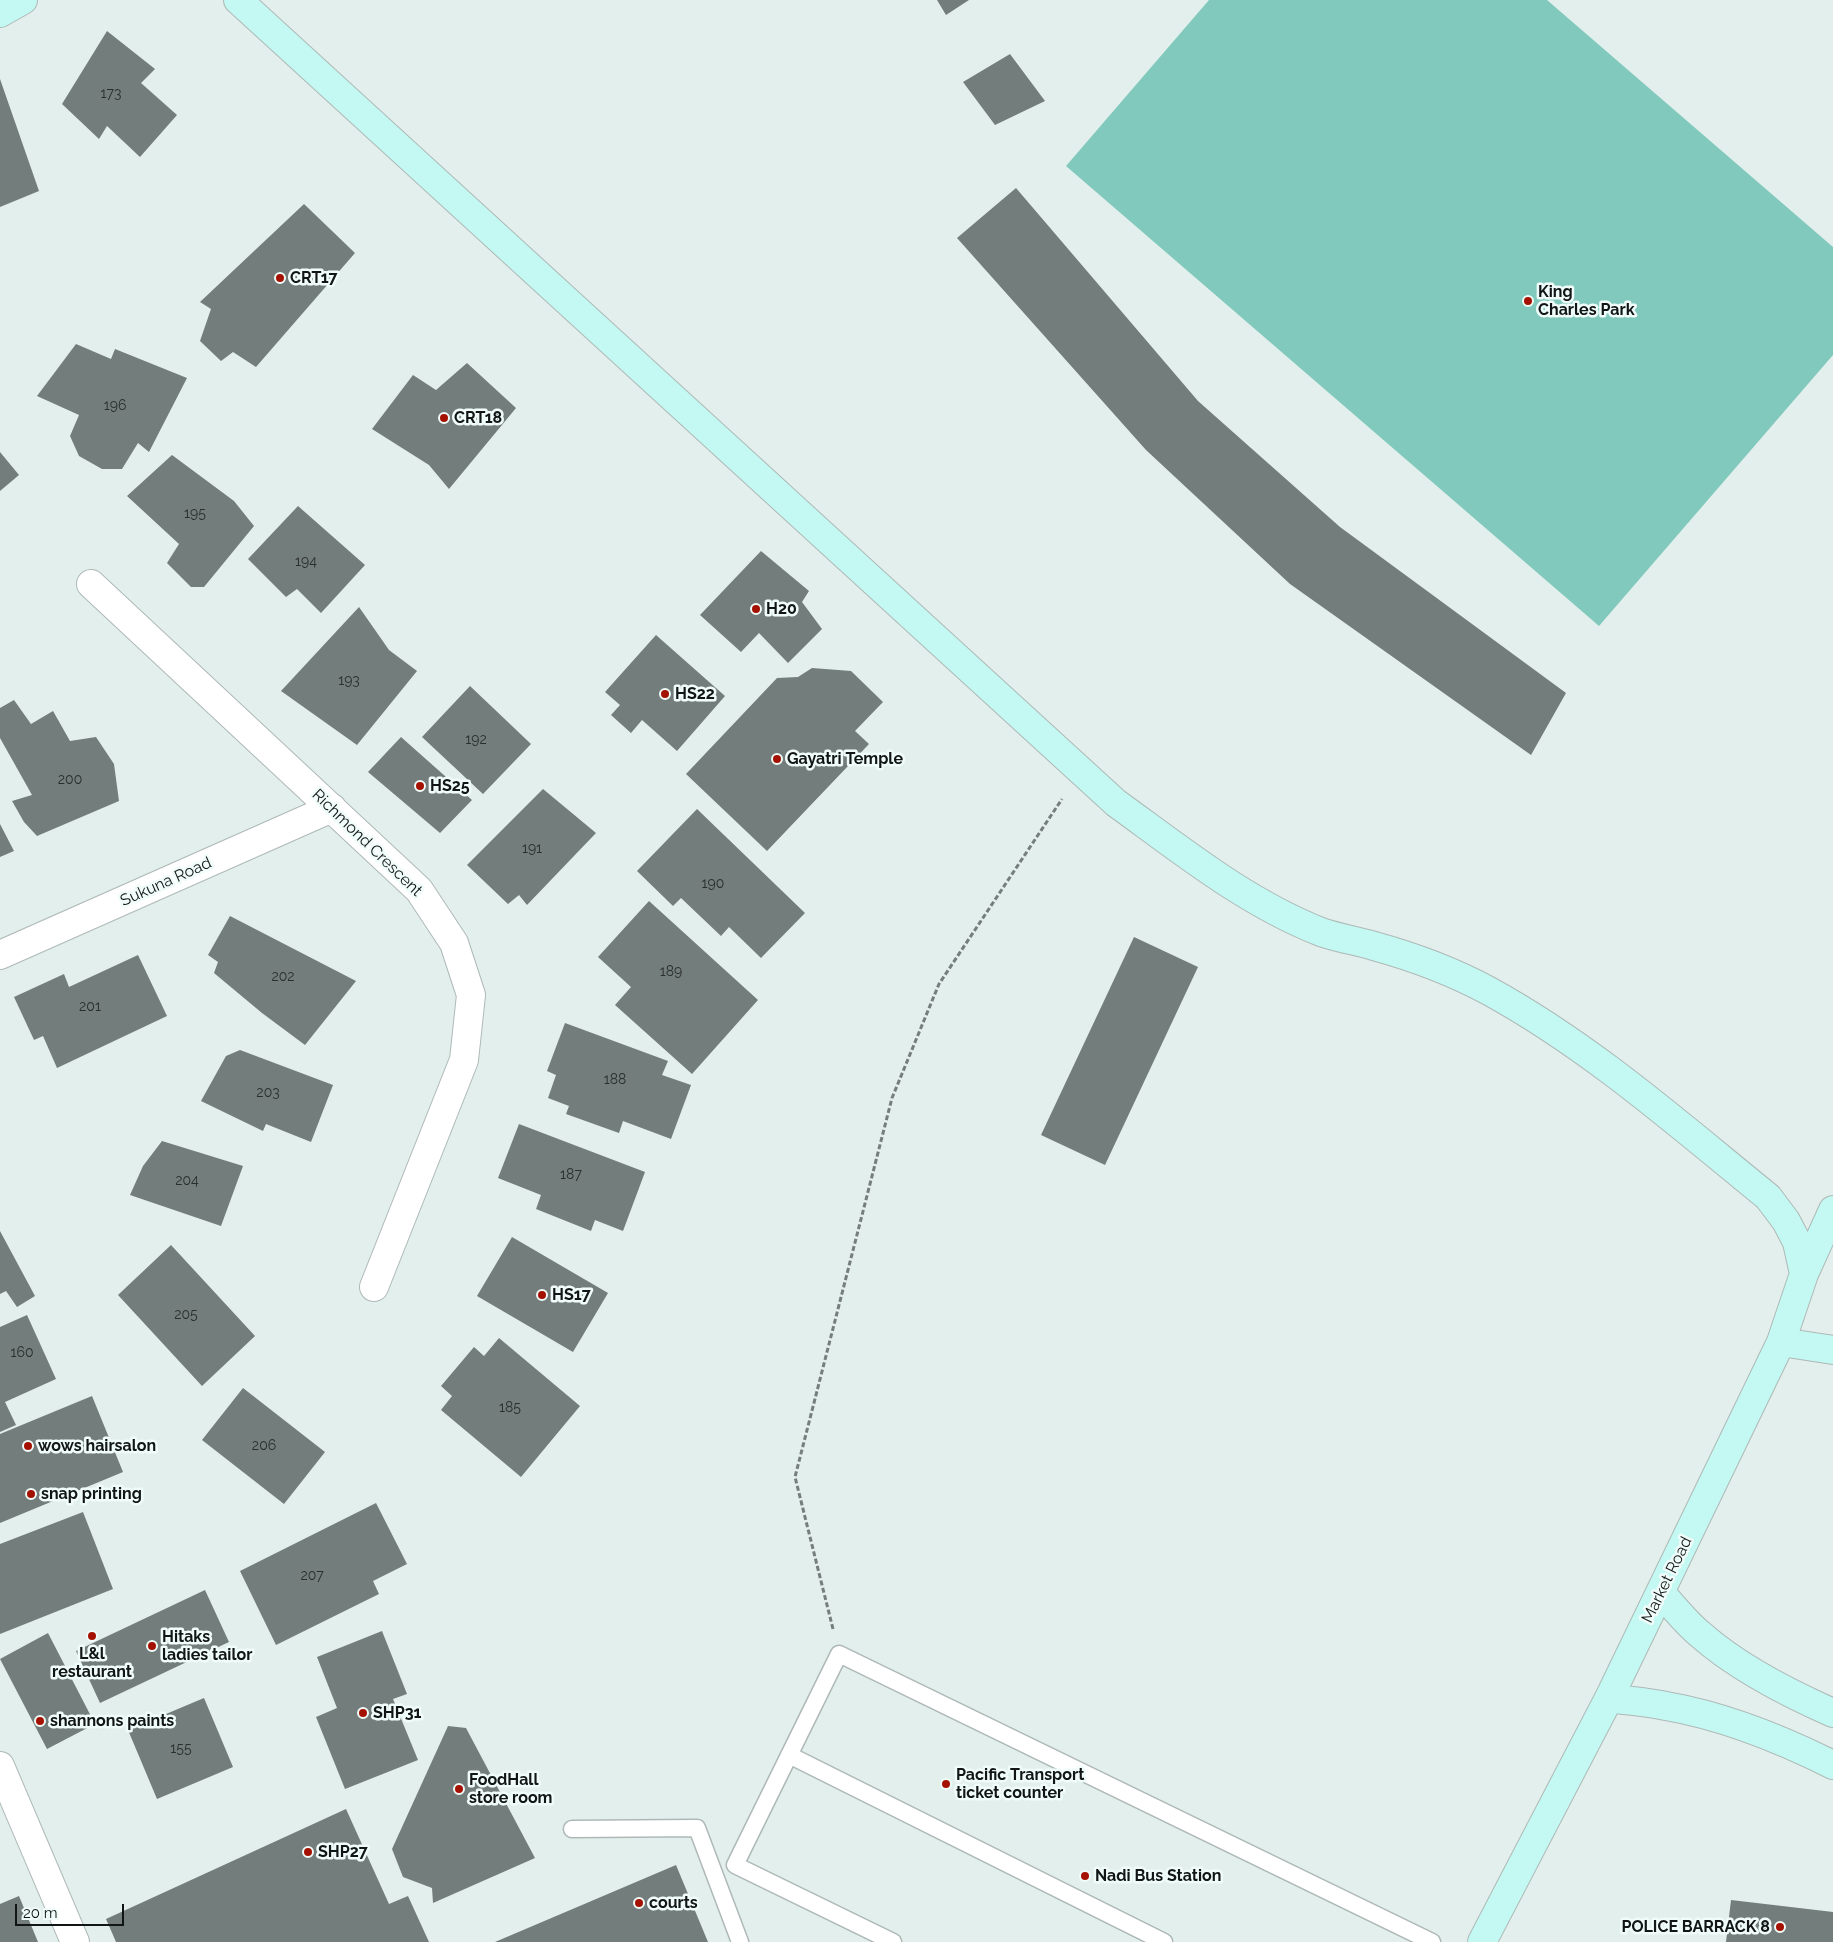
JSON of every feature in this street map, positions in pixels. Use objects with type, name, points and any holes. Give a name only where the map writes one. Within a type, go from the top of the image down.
[{"type":"main road","points":[[0,13],[23,0]]},
{"type":"main road","points":[[238,0],[1116,803],[1240,891],[1283,915],[1323,932],[1375,946],[1446,969],[1488,990],[1541,1021],[1619,1075],[1768,1197],[1786,1221],[1797,1242],[1804,1274]]},
{"type":"main road","name":"Market Road","points":[[1482,1942],[1661,1594],[1781,1342],[1804,1274],[1833,1210]]},
{"type":"main road","points":[[1781,1342],[1833,1350]]},
{"type":"main road","points":[[1661,1594],[1700,1635],[1738,1662],[1809,1702],[1833,1713]]},
{"type":"main road","points":[[1609,1698],[1667,1706],[1706,1715],[1790,1744],[1833,1765]]},
{"type":"street","name":"Richmond Crescent","points":[[91,584],[419,890],[454,943],[471,995],[464,1060],[374,1287]]},
{"type":"street","name":"Sukuna Road","points":[[0,956],[332,808]]},
{"type":"street","points":[[0,1766],[75,1942]]},
{"type":"lane","points":[[893,1942],[735,1866],[839,1654],[1432,1942]]},
{"type":"lane","points":[[789,1755],[1164,1942]]},
{"type":"lane","points":[[572,1829],[697,1828],[740,1942]]},
{"type":"path","points":[[839,1654],[795,1477],[892,1098],[939,984],[1081,770]]},
{"type":"green space","name":"King Charles Park","points":[[1209,0],[1547,0],[1833,247],[1833,355],[1599,626],[1066,166]]},
{"type":"building","points":[[937,0],[969,0],[946,15]]},
{"type":"building","points":[[107,31],[155,69],[141,83],[177,115],[140,157],[107,126],[99,139],[62,104]]},
{"type":"building","points":[[1010,54],[1045,101],[995,125],[963,82]]},
{"type":"building","points":[[0,79],[39,191],[0,207]]},
{"type":"building","points":[[1016,188],[1198,401],[1340,527],[1566,693],[1531,755],[1290,584],[1146,450],[957,238]]},
{"type":"building","name":"CRT17","points":[[304,204],[355,253],[256,367],[233,352],[221,361],[200,341],[211,309],[200,302]]},
{"type":"building","points":[[76,344],[111,359],[115,349],[187,378],[149,452],[138,443],[122,469],[102,469],[79,456],[70,436],[79,415],[37,396]]},
{"type":"building","name":"CRT18","points":[[467,363],[516,408],[449,489],[429,465],[372,429],[413,375],[436,390]]},
{"type":"building","points":[[0,452],[19,475],[0,491]]},
{"type":"building","points":[[172,455],[234,501],[254,526],[204,587],[191,587],[167,563],[179,544],[127,496]]},
{"type":"building","points":[[298,506],[365,565],[321,613],[297,589],[286,597],[248,559]]},
{"type":"building","name":"H20","points":[[761,551],[809,591],[802,602],[822,629],[788,663],[759,633],[741,652],[700,615]]},
{"type":"building","points":[[359,607],[389,650],[417,671],[357,745],[281,691]]},
{"type":"building","name":"HS22","points":[[656,635],[725,696],[677,751],[642,720],[631,733],[611,715],[620,705],[605,692]]},
{"type":"building","name":"Gayatri Temple","points":[[812,668],[851,671],[883,702],[855,731],[869,744],[767,851],[686,774],[777,678],[798,677]]},
{"type":"building","points":[[470,686],[531,744],[483,794],[422,737]]},
{"type":"building","points":[[14,700],[31,724],[53,711],[70,741],[96,737],[114,764],[119,801],[37,836],[24,822],[12,801],[32,795],[0,738],[0,708]]},
{"type":"building","name":"HS25","points":[[401,737],[472,800],[440,833],[368,772]]},
{"type":"building","points":[[543,789],[596,833],[527,905],[519,895],[508,904],[467,865]]},
{"type":"building","points":[[697,809],[805,913],[761,958],[729,927],[721,936],[681,898],[673,906],[637,871]]},
{"type":"building","points":[[0,824],[14,851],[0,857]]},
{"type":"building","points":[[649,901],[758,1000],[692,1074],[615,1005],[631,987],[598,957]]},
{"type":"building","points":[[230,916],[356,981],[305,1045],[262,1013],[214,973],[218,962],[208,955]]},
{"type":"building","points":[[1134,937],[1198,967],[1105,1165],[1041,1135]]},
{"type":"building","points":[[138,955],[167,1016],[57,1068],[43,1036],[34,1040],[14,997],[64,974],[69,987]]},
{"type":"building","points":[[565,1023],[668,1061],[662,1075],[691,1085],[671,1139],[623,1121],[619,1133],[566,1114],[569,1106],[548,1098],[556,1075],[547,1071]]},
{"type":"building","points":[[240,1050],[333,1085],[311,1142],[266,1124],[263,1131],[201,1101],[226,1056]]},
{"type":"building","points":[[519,1124],[645,1172],[623,1231],[595,1220],[591,1231],[536,1209],[541,1195],[498,1178]]},
{"type":"building","points":[[162,1141],[243,1166],[221,1226],[130,1195],[143,1166]]},
{"type":"building","points":[[0,1231],[35,1296],[17,1307],[6,1291],[0,1294]]},
{"type":"building","name":"HS17","points":[[512,1237],[608,1293],[573,1352],[477,1296]]},
{"type":"building","points":[[171,1245],[255,1336],[202,1386],[118,1295]]},
{"type":"building","points":[[27,1315],[56,1379],[5,1402],[16,1425],[0,1432],[0,1327]]},
{"type":"building","points":[[499,1338],[580,1406],[521,1477],[441,1410],[452,1396],[441,1386],[474,1347],[484,1356]]},
{"type":"building","points":[[243,1388],[325,1452],[284,1504],[202,1440]]},
{"type":"building","points":[[92,1396],[123,1472],[0,1523],[0,1434]]},
{"type":"building","points":[[376,1503],[407,1564],[373,1581],[379,1594],[276,1645],[240,1571]]},
{"type":"building","points":[[83,1512],[113,1589],[0,1634],[0,1544]]},
{"type":"building","name":"Hitaks ladies tailor","points":[[205,1590],[229,1642],[100,1703],[76,1651]]},
{"type":"building","name":"SHP31","points":[[382,1631],[407,1694],[393,1699],[418,1760],[345,1789],[316,1717],[337,1708],[317,1657]]},
{"type":"building","points":[[48,1633],[95,1724],[47,1749],[0,1659]]},
{"type":"building","points":[[204,1698],[233,1767],[157,1799],[128,1730]]},
{"type":"building","name":"FoodHall store room","points":[[448,1726],[466,1728],[535,1858],[433,1903],[432,1888],[403,1877],[392,1849]]},
{"type":"building","name":"SHP27","points":[[346,1809],[389,1904],[408,1896],[429,1942],[116,1942],[106,1919]]},
{"type":"building","name":"courts","points":[[676,1865],[708,1942],[495,1942]]},
{"type":"building","points":[[19,1896],[38,1942],[0,1942],[0,1904]]},
{"type":"building","name":"POLICE BARRACK 8","points":[[1731,1900],[1833,1912],[1833,1942],[1726,1942]]},
{"type":"place","name":"CRT17","points":[[280,278]]},
{"type":"place","name":"King Charles Park","points":[[1528,301]]},
{"type":"place","name":"CRT18","points":[[444,418]]},
{"type":"place","name":"H20","points":[[756,609]]},
{"type":"place","name":"HS22","points":[[665,694]]},
{"type":"place","name":"Gayatri Temple","points":[[777,759]]},
{"type":"place","name":"HS25","points":[[420,786]]},
{"type":"place","name":"HS17","points":[[542,1295]]},
{"type":"place","name":"wows hairsalon","points":[[28,1446]]},
{"type":"place","name":"snap printing","points":[[31,1494]]},
{"type":"place","name":"L&l restaurant","points":[[92,1636]]},
{"type":"place","name":"Hitaks ladies tailor","points":[[152,1646]]},
{"type":"place","name":"SHP31","points":[[363,1713]]},
{"type":"place","name":"shannons paints","points":[[40,1721]]},
{"type":"place","name":"Pacific Transport ticket counter","points":[[946,1784]]},
{"type":"place","name":"FoodHall store room","points":[[459,1789]]},
{"type":"place","name":"SHP27","points":[[308,1852]]},
{"type":"place","name":"Nadi Bus Station","points":[[1085,1876]]},
{"type":"place","name":"courts","points":[[639,1903]]},
{"type":"place","name":"POLICE BARRACK 8","points":[[1780,1927]]}]
